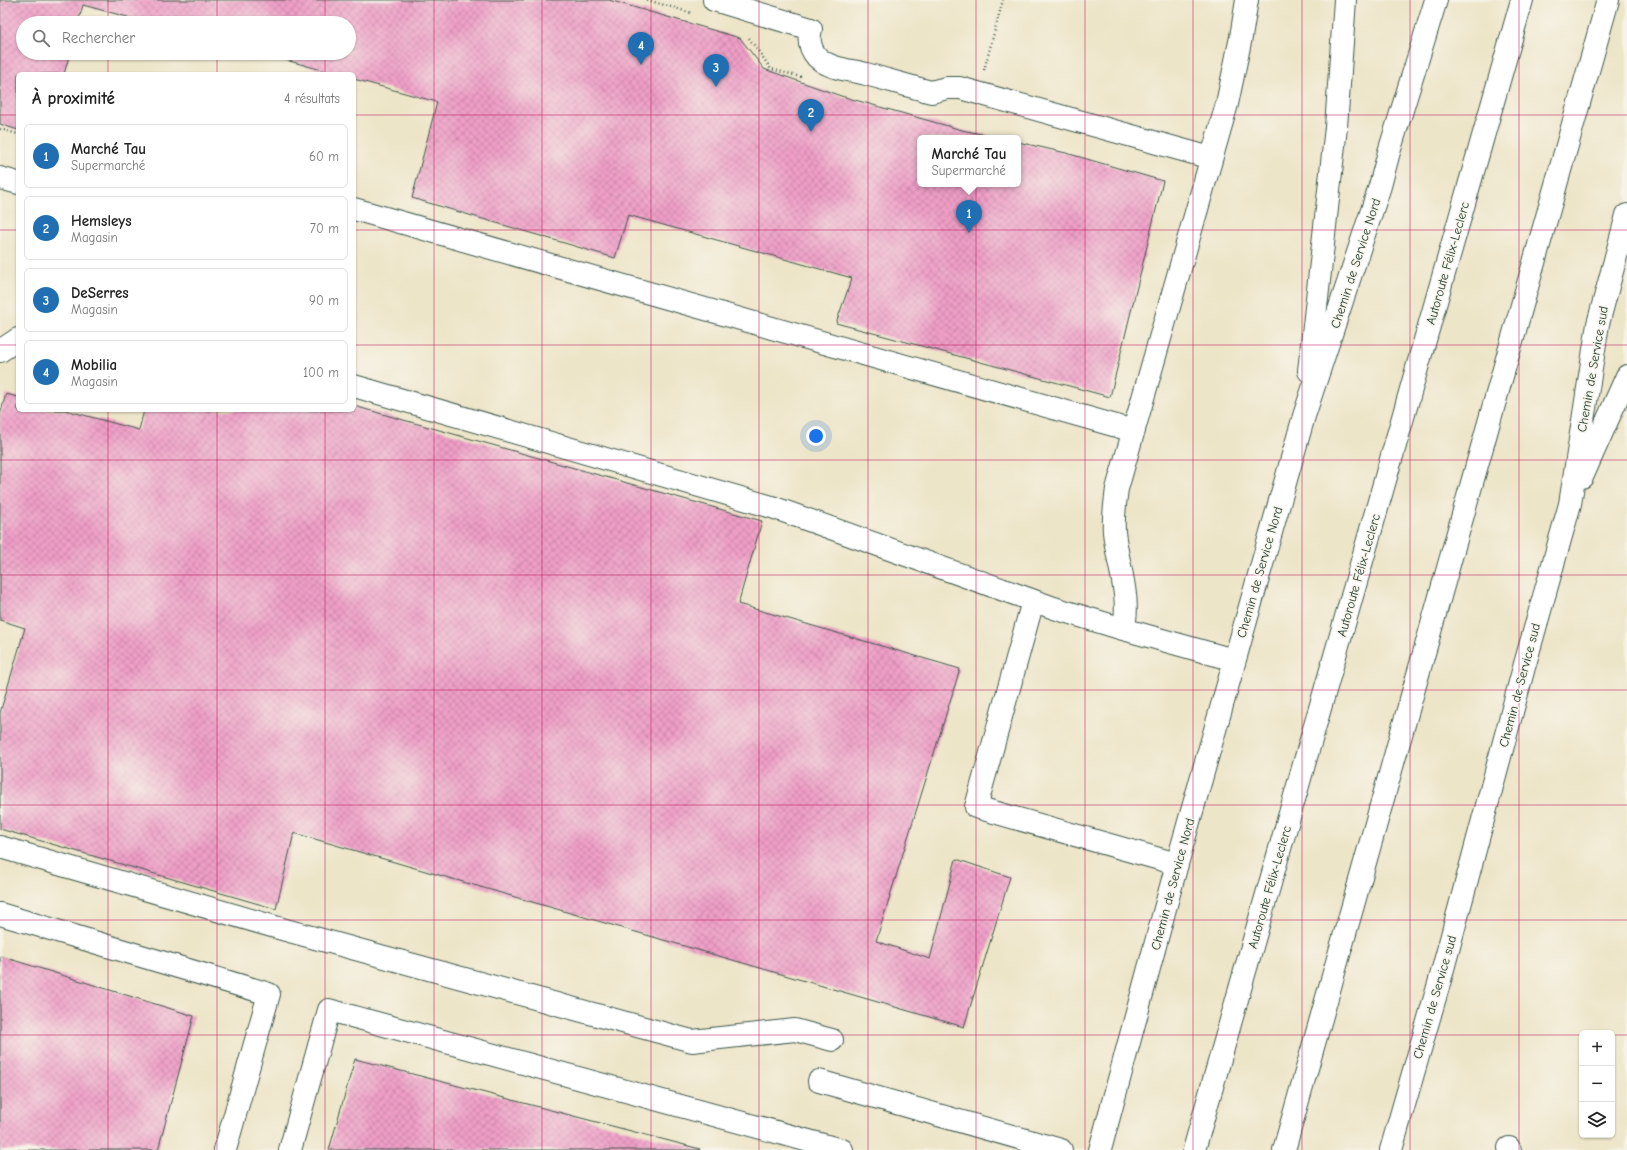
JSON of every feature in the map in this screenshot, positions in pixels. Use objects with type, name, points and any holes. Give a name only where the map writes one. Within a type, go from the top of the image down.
[{"type":"main road","points":[[714,0],[811,29],[809,37],[813,51],[817,57],[832,66],[931,92],[947,88],[960,88],[1211,158]]},
{"type":"main road","points":[[1123,630],[1126,614],[1114,532],[1114,508],[1117,489],[1227,104],[1247,0]]},
{"type":"main road","points":[[1304,416],[1340,85],[1345,0]]},
{"type":"main road","name":"Chemin de Service Nord","points":[[1100,1150],[1177,864],[1304,416],[1380,186],[1436,0]]},
{"type":"main road","name":"Autoroute Félix-Leclerc","points":[[1194,1150],[1522,0]]},
{"type":"main road","points":[[1284,1150],[1608,0]]},
{"type":"main road","points":[[0,178],[16,182]]},
{"type":"main road","points":[[356,210],[1134,430]]},
{"type":"main road","name":"Chemin de Service sud","points":[[1391,1150],[1440,980],[1522,672],[1570,504],[1598,324],[1627,215]]},
{"type":"main road","points":[[0,351],[16,340]]},
{"type":"main road","points":[[1570,504],[1627,376]]},
{"type":"main road","points":[[356,387],[772,507],[1033,601],[1123,630],[1234,660]]},
{"type":"main road","points":[[1033,601],[976,807],[1177,864]]},
{"type":"main road","points":[[0,847],[282,929],[692,1041],[796,1030],[832,1040]]},
{"type":"main road","points":[[0,914],[269,994],[224,1150]]},
{"type":"main road","points":[[290,1150],[329,1010],[842,1150]]},
{"type":"main road","points":[[819,1081],[1061,1150]]},
{"type":"path","points":[[647,0],[676,8]]},
{"type":"path","points":[[982,76],[1003,0]]},
{"type":"path","points":[[0,129],[16,133]]},
{"type":"building","points":[[0,0],[609,0],[740,38],[764,69],[841,96],[962,130],[986,135],[917,135],[917,187],[1021,187],[1021,143],[1066,153],[1163,181],[1110,397],[836,323],[852,278],[628,215],[615,258],[412,198],[437,102],[356,80],[356,72],[329,72],[286,60],[356,60],[356,16],[124,16],[83,5],[80,16],[16,16],[16,60],[68,60],[65,72],[16,72],[16,129],[0,124]]},
{"type":"building","points":[[6,394],[16,396],[16,412],[72,412],[139,430],[144,412],[356,412],[356,407],[762,521],[738,604],[960,669],[876,941],[930,959],[956,859],[1010,877],[964,1027],[294,833],[276,909],[0,829],[0,713],[25,628],[0,620],[0,415]]},
{"type":"building","points":[[0,956],[194,1016],[158,1150],[0,1150]]},
{"type":"building","points":[[355,1059],[700,1149],[700,1150],[329,1150]]},
{"type":"place","name":"Mobilia","points":[[641,65]]},
{"type":"place","name":"DeSerres","points":[[716,87]]},
{"type":"place","name":"Hemsleys","points":[[811,132]]},
{"type":"place","name":"Marché Tau","points":[[969,233]]}]
